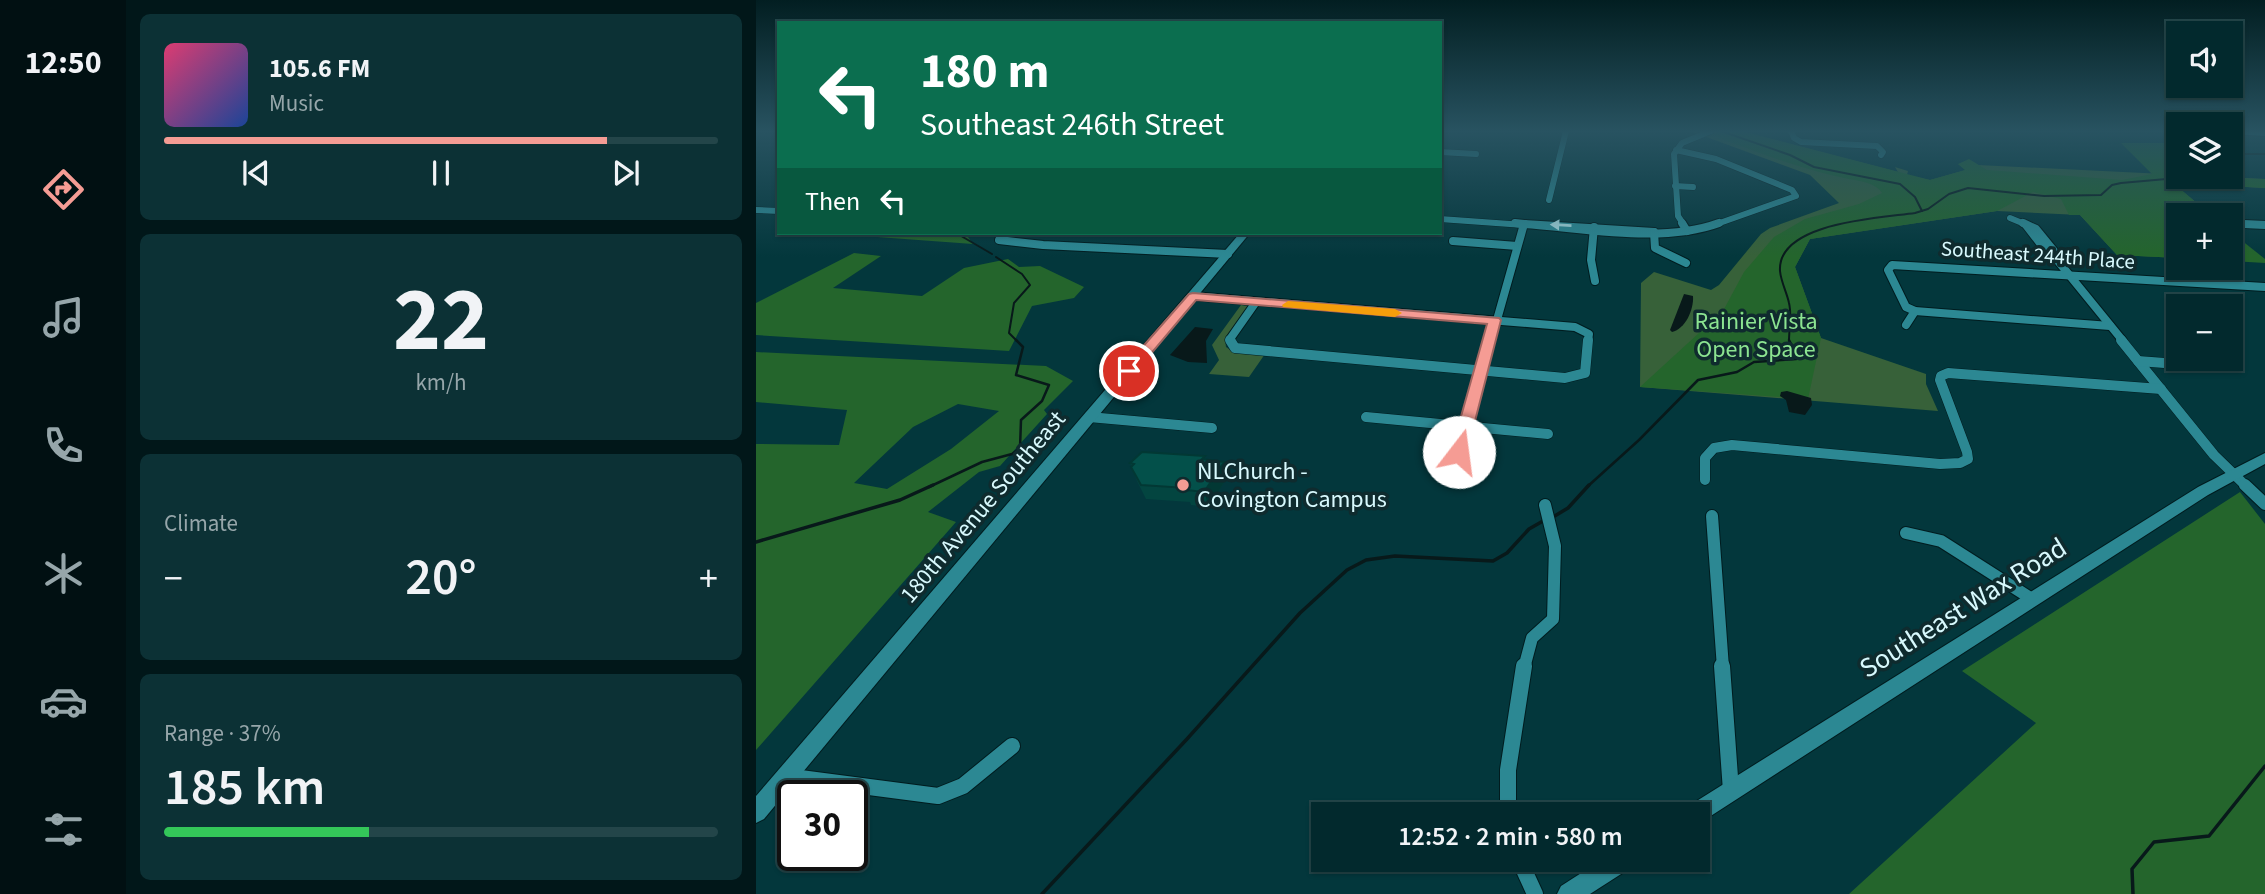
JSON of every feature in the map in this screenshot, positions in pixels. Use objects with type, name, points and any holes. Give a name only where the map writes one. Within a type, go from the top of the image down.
[{"type":"street","points":[[1549,200],[1556,173]]},
{"type":"street","points":[[1674,173],[1678,215],[1687,230]]},
{"type":"street","points":[[1442,219],[1654,232],[1687,230],[1718,224],[1792,198],[1796,194],[1747,173]]},
{"type":"street","points":[[1675,186],[1693,187]]},
{"type":"street","points":[[766,210],[777,204]]},
{"type":"street","points":[[756,210],[777,211]]},
{"type":"street","points":[[2010,218],[2026,225],[2046,251],[2053,255],[2214,455],[2265,504]]},
{"type":"street","points":[[1459,452],[1494,320],[1524,224]]},
{"type":"street","points":[[2244,224],[2265,225]]},
{"type":"street","points":[[1594,228],[1591,260],[1595,281]]},
{"type":"street","points":[[1654,232],[1656,248],[1686,263]]},
{"type":"street","name":"180th Avenue Southeast","points":[[756,812],[1243,235]]},
{"type":"street","points":[[999,240],[1044,245],[1228,254]]},
{"type":"street","points":[[1453,241],[1517,246]]},
{"type":"street","name":"Southeast 244th Place","points":[[1915,311],[1906,307],[1888,270],[1892,265],[2265,288]]},
{"type":"street","points":[[1193,296],[1575,327],[1589,334],[1584,373],[1565,378],[1240,350],[1231,345],[1230,339],[1256,302]]},
{"type":"street","points":[[1906,325],[1915,311],[2110,326]]},
{"type":"street","points":[[2138,361],[2166,363]]},
{"type":"street","points":[[1706,480],[1705,458],[1714,448],[1732,445],[1940,464],[1960,463],[1968,458],[1967,452],[1940,380],[1941,376],[1948,373],[2161,389]]},
{"type":"street","points":[[1089,417],[1212,428]]},
{"type":"street","points":[[1366,417],[1548,434]]},
{"type":"street","name":"Southeast Wax Road","points":[[1710,804],[2032,599],[2235,473],[2265,458]]},
{"type":"street","points":[[1507,802],[1508,770],[1527,650],[1532,638],[1553,619],[1555,559],[1549,513],[1545,505]]},
{"type":"street","points":[[1712,516],[1731,791]]},
{"type":"street","points":[[1906,533],[1941,541],[2032,599]]},
{"type":"street","points":[[785,776],[929,796],[963,786],[1012,747]]},
{"type":"street","points":[[1525,872],[1535,894]]},
{"type":"street","points":[[1569,894],[1604,872]]},
{"type":"green space","name":"Rainier Vista Open Space","points":[[1804,173],[1908,173],[1907,175],[1930,180],[1956,173],[2166,174],[2166,189],[2180,189],[2197,203],[2166,203],[2166,257],[2117,255],[2080,215],[1997,211],[1810,239],[1795,267],[1821,338],[1926,374],[1926,384],[1938,411],[1640,387],[1641,283],[1654,272],[1711,290],[1719,285],[1761,234],[1770,228],[1839,203],[1810,175]]},
{"type":"green space","name":"Rainier Vista Open Space","points":[[1822,173],[1902,173],[1930,180],[1955,173],[2024,173],[2122,180],[2151,173],[2166,173],[2166,189],[2180,189],[2197,203],[2166,203],[2166,257],[2117,255],[2080,215],[2069,215],[2061,199],[2033,192],[1997,211],[1810,239],[1795,267],[1821,338],[1808,399],[1640,387],[1723,311],[1744,272],[1774,237],[1805,219],[1859,204],[1882,193],[1868,183]]},
{"type":"green space","name":"Rainier Vista Open Space","points":[[2243,178],[2265,179],[2265,188],[2243,187]]},
{"type":"green space","name":"Rainier Vista Open Space","points":[[2243,178],[2265,179],[2265,188],[2243,187]]},
{"type":"green space","points":[[966,235],[973,244],[877,237]]},
{"type":"green space","points":[[2243,242],[2265,259],[2265,263],[2243,262]]},
{"type":"green space","points":[[854,253],[881,256],[833,288],[922,296],[964,268],[1008,259],[1019,267],[1040,266],[1084,287],[1074,298],[1032,306],[1009,351],[756,335],[756,303]]},
{"type":"green space","points":[[1241,305],[1248,306],[1225,339],[1226,347],[1232,351],[1265,354],[1249,377],[1209,374],[1219,360],[1212,345]]},
{"type":"green space","points":[[756,352],[1046,366],[1073,381],[1044,410],[1047,414],[1000,466],[979,472],[928,512],[956,522],[756,750],[756,444],[839,445],[847,410],[756,402]],"holes":[[[958,404],[999,411],[951,449],[887,489],[854,483],[913,427]]]},
{"type":"green space","points":[[2240,492],[2265,524],[2265,894],[1849,894],[2036,723],[1962,671]]},
{"type":"shaded area","points":[[1684,294],[1693,296],[1690,313],[1685,323],[1672,332],[1670,330]]},
{"type":"shaded area","points":[[1195,327],[1213,329],[1206,341],[1207,363],[1188,362],[1170,355]]},
{"type":"shaded area","points":[[1787,391],[1811,398],[1812,405],[1805,415],[1789,412],[1786,400],[1780,396],[1781,392]]},
{"type":"building","points":[[1142,452],[1205,456],[1202,459],[1224,462],[1204,492],[1186,490],[1188,488],[1141,485],[1131,467],[1134,464],[1130,463]]},
{"type":"waterway","points":[[1843,173],[1900,184],[1915,197],[1922,211]]},
{"type":"waterway","points":[[1922,211],[1949,194],[1968,188],[2044,196],[2101,195],[2112,185],[2166,179]]},
{"type":"waterway","points":[[1789,340],[1790,308],[1780,271],[1784,255],[1795,242],[1812,232],[1834,226],[1922,211]]},
{"type":"waterway","points":[[959,235],[992,254]]},
{"type":"waterway","points":[[929,487],[982,462],[1012,454],[1020,448],[1021,420],[1042,401],[1049,385],[1016,375],[1023,347],[1009,333],[1014,303],[1030,285],[1022,274],[996,257]]},
{"type":"waterway","points":[[1588,486],[1639,440],[1698,380],[1737,372],[1754,362],[1796,359],[1798,357],[1789,340]]},
{"type":"waterway","points":[[756,542],[900,500],[933,485]]},
{"type":"waterway","points":[[1553,517],[1568,508],[1588,486]]},
{"type":"waterway","points":[[1042,894],[1300,613],[1347,570],[1366,560],[1395,556],[1493,561],[1507,553],[1529,529],[1543,521]]},
{"type":"waterway","points":[[2133,894],[2132,869],[2154,842],[2209,836],[2265,766]]},
{"type":"slow traffic","points":[[1288,305],[1395,313]]},
{"type":"place","name":"NLChurch - Covington Campus","points":[[1183,485]]},
{"type":"route","points":[[1129,371],[1193,296],[1494,320],[1459,452]]}]
